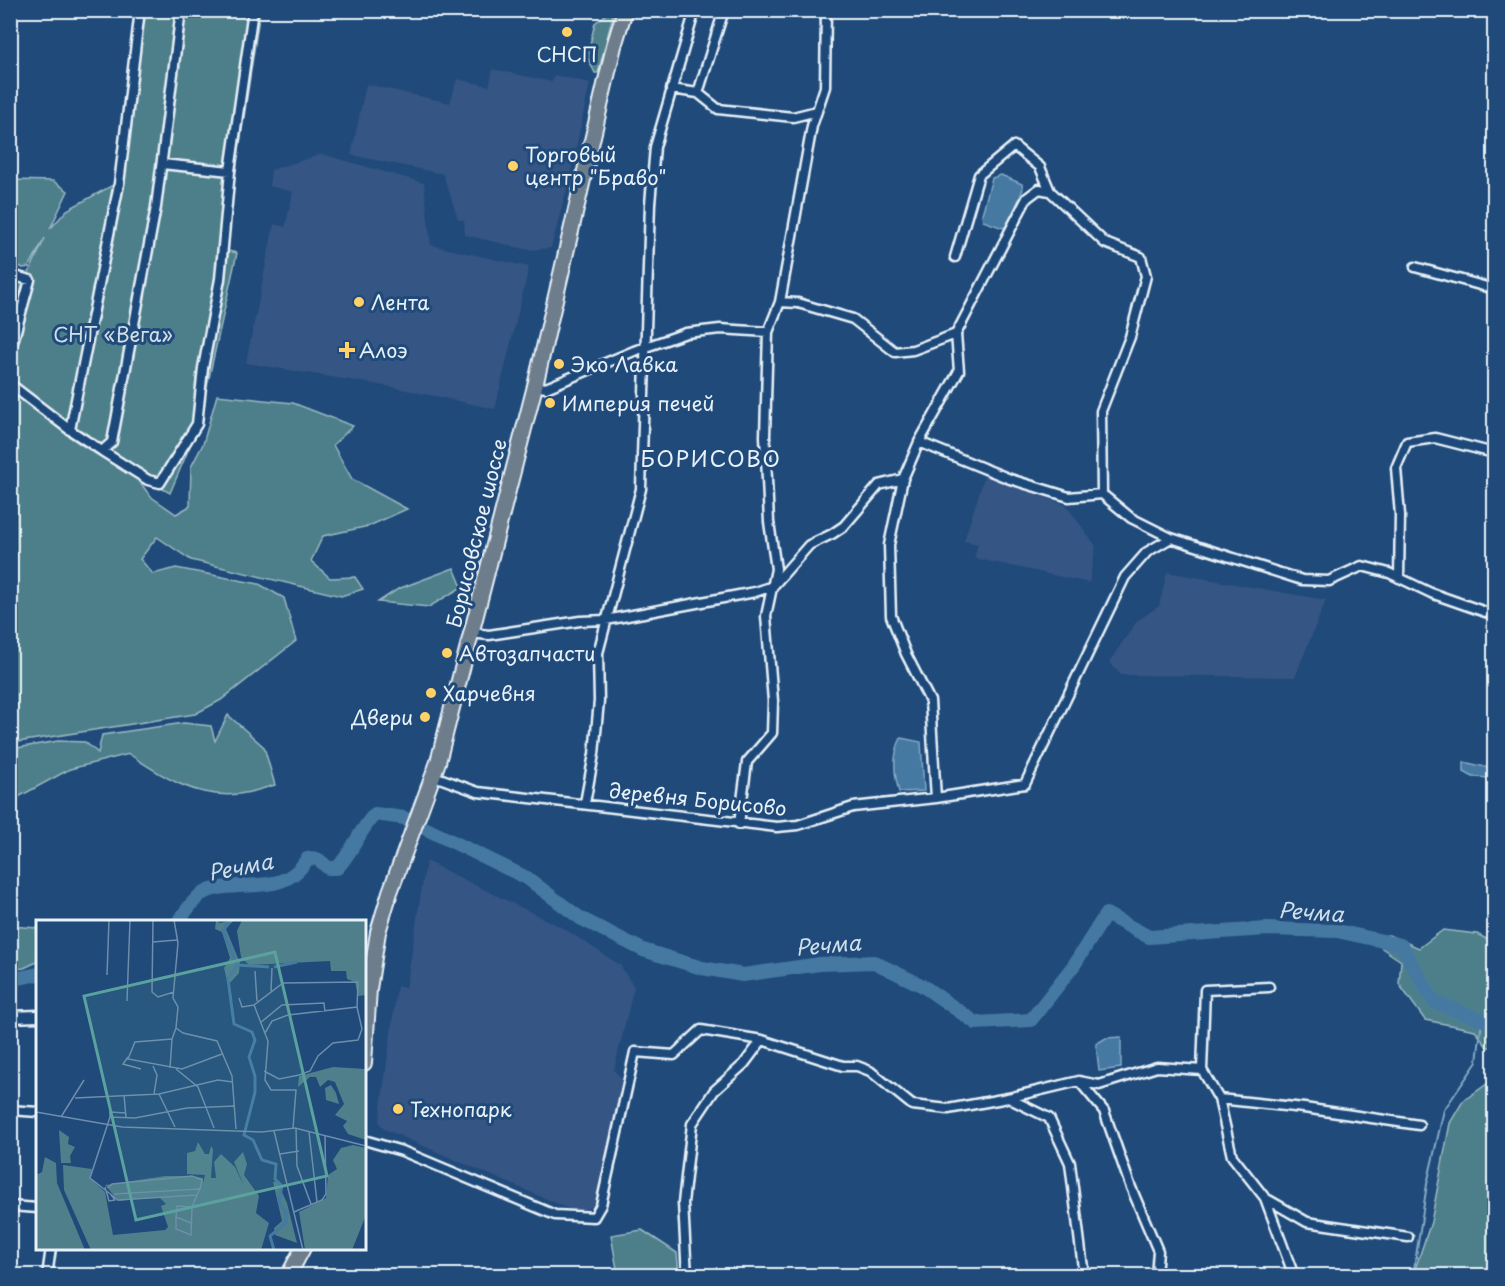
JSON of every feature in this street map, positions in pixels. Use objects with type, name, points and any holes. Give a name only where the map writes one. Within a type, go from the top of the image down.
[{"type":"main road","name":"Борисовское шоссе","points":[[366,1012],[378,932],[434,776],[535,386],[614,46],[625,10]]},
{"type":"main road","points":[[288,1275],[302,1250]]},
{"type":"street","points":[[70,430],[118,184],[140,10]]},
{"type":"street","points":[[102,451],[112,442],[162,164],[181,10]]},
{"type":"street","points":[[10,384],[70,430],[148,480],[160,483],[196,424],[203,368],[220,279],[230,171],[253,10]]},
{"type":"street","points":[[585,803],[599,701],[598,653],[641,489],[650,204],[655,147],[694,10]]},
{"type":"street","points":[[698,93],[724,10]]},
{"type":"street","points":[[740,824],[747,762],[772,733],[773,701],[766,616],[776,569],[769,522],[765,436],[768,332],[780,302],[817,111],[825,87],[826,10]]},
{"type":"street","points":[[671,89],[698,93],[718,109],[793,117],[817,111]]},
{"type":"street","points":[[955,257],[980,175],[1014,147],[1040,167],[1050,191],[1105,243],[1141,257],[1146,276],[1130,337],[1101,411],[1102,494]]},
{"type":"street","points":[[162,164],[230,171]]},
{"type":"street","points":[[936,798],[930,701],[906,654],[891,616],[890,545],[903,479],[919,442],[958,371],[956,334],[1027,198],[1039,189],[1050,191]]},
{"type":"street","points":[[1415,267],[1494,289]]},
{"type":"street","points":[[10,275],[30,280],[10,353]]},
{"type":"street","points":[[780,302],[798,303],[853,319],[895,352],[914,350],[956,334]]},
{"type":"street","points":[[535,386],[546,388],[686,333],[720,329],[768,332]]},
{"type":"street","points":[[1399,578],[1400,515],[1396,468],[1407,442],[1435,438],[1494,453]]},
{"type":"street","points":[[919,442],[1010,479],[1069,497],[1102,494],[1131,518],[1171,538],[1302,580],[1329,581],[1362,566],[1494,615]]},
{"type":"street","points":[[471,633],[489,635],[580,621],[606,620],[755,592],[773,586],[809,545],[844,526],[879,485],[903,479]]},
{"type":"street","name":"деревня Борисово","points":[[434,776],[478,792],[777,827],[798,825],[854,807],[936,798],[1025,784],[1125,577],[1147,552],[1171,538]]},
{"type":"street","points":[[1269,987],[1205,990],[1202,1070],[1219,1099],[1232,1156],[1265,1198],[1294,1275]]},
{"type":"street","points":[[10,1017],[36,1016]]},
{"type":"street","points":[[366,1141],[402,1151],[555,1215],[594,1217],[601,1205],[635,1052],[674,1055],[701,1030],[762,1040],[843,1066],[857,1066],[870,1071],[912,1105],[948,1109],[1079,1081],[1099,1085],[1157,1067],[1202,1070]]},
{"type":"street","points":[[687,1275],[684,1203],[692,1124],[714,1092],[744,1065],[762,1040]]},
{"type":"street","points":[[1079,1081],[1104,1111],[1130,1185],[1158,1251],[1156,1275]]},
{"type":"street","points":[[1008,1098],[1048,1118],[1070,1163],[1084,1275]]},
{"type":"street","points":[[1219,1099],[1304,1108],[1419,1125]]},
{"type":"street","points":[[10,1110],[36,1113]]},
{"type":"street","points":[[1265,1198],[1307,1222],[1408,1237]]},
{"type":"street","points":[[10,1206],[36,1208]]},
{"type":"street","points":[[47,1275],[51,1250]]},
{"type":"shaded area","points":[[493,69],[552,82],[554,75],[590,83],[569,181],[551,248],[529,250],[465,235],[464,221],[458,219],[443,174],[351,155],[366,84],[450,103],[457,79],[489,86]]},
{"type":"shaded area","points":[[322,154],[424,183],[431,245],[529,267],[495,409],[392,387],[246,363],[274,224],[285,227],[293,192],[269,186],[271,170]]},
{"type":"shaded area","points":[[1001,175],[1022,184],[1023,189],[1008,226],[1003,228],[983,221],[982,214],[992,178]]},
{"type":"shaded area","points":[[985,474],[1066,505],[1096,546],[1089,583],[974,558],[978,544],[964,541]]},
{"type":"shaded area","points":[[1167,572],[1326,600],[1295,677],[1121,675],[1109,662],[1137,621],[1159,606]]},
{"type":"shaded area","points":[[901,738],[921,742],[924,791],[899,792],[895,765],[896,751]]},
{"type":"shaded area","points":[[1464,762],[1494,769],[1494,786],[1491,784],[1492,778],[1473,777],[1464,772]]},
{"type":"shaded area","points":[[426,861],[565,929],[620,965],[634,987],[614,1070],[625,1083],[596,1204],[584,1211],[574,1211],[384,1129],[379,1122],[397,986],[406,988]]},
{"type":"shaded area","points":[[1121,1037],[1121,1068],[1099,1071],[1096,1044],[1106,1038]]},
{"type":"green space","name":"СНТ «Вега»","points":[[136,11],[260,11],[224,250],[237,253],[198,427],[170,493],[103,456],[11,387],[11,267],[28,275],[45,238],[29,267],[23,268],[11,262],[11,180],[53,181],[68,191],[50,229],[67,210],[115,184]]},
{"type":"green space","points":[[609,12],[613,15],[598,73],[595,73],[587,57],[595,23]]},
{"type":"green space","points":[[10,391],[82,445],[135,475],[150,496],[176,514],[190,506],[191,467],[203,444],[217,395],[293,403],[353,426],[333,445],[352,479],[407,509],[369,526],[323,536],[311,561],[330,578],[355,577],[363,589],[341,596],[191,560],[157,537],[140,559],[153,574],[176,568],[259,584],[284,598],[296,641],[221,700],[195,714],[11,743]]},
{"type":"green space","points":[[454,568],[462,587],[429,607],[378,602],[398,589]]},
{"type":"green space","points":[[228,715],[264,747],[275,785],[253,792],[224,795],[209,793],[195,790],[168,778],[129,754],[70,769],[11,801],[11,749],[58,741],[85,742],[98,753],[102,735],[184,723],[211,726],[215,741]]},
{"type":"green space","points":[[10,926],[36,928],[36,962],[24,968],[11,969]]},
{"type":"green space","points":[[1443,930],[1477,934],[1494,943],[1494,1047],[1487,1047],[1475,1030],[1425,1020],[1399,984],[1401,961],[1367,938],[1389,935],[1419,948]]},
{"type":"green space","points":[[1494,1079],[1494,1275],[1413,1275],[1431,1222],[1450,1123],[1463,1101]]},
{"type":"green space","points":[[642,1230],[677,1253],[679,1275],[618,1275],[611,1235]]},
{"type":"waterway","name":"Речма","points":[[180,920],[203,893],[286,879],[310,858],[319,860],[328,868],[337,868],[375,814],[404,818],[527,878],[580,918],[643,950],[702,968],[743,975],[820,964],[874,962],[923,986],[976,1023],[1031,1020],[1074,965],[1106,914],[1149,937],[1266,929],[1337,931],[1401,945],[1434,1002],[1482,1020],[1494,1017]]},
{"type":"waterway","name":"Речма","points":[[10,980],[36,974]]},
{"type":"waterway","points":[[1413,1276],[1427,1184],[1444,1110],[1477,1062],[1482,1020]]},
{"type":"place","name":"СНСП","points":[[567,32]]},
{"type":"place","name":"Торговый центр \"Браво\"","points":[[513,166]]},
{"type":"place","name":"Лента","points":[[359,302]]},
{"type":"place","name":"Алоэ","points":[[347,350]]},
{"type":"place","name":"Эко Лавка","points":[[559,364]]},
{"type":"place","name":"Империя печей","points":[[550,403]]},
{"type":"place","name":"Автозапчасти","points":[[447,653]]},
{"type":"place","name":"Харчевня","points":[[431,693]]},
{"type":"place","name":"Двери","points":[[425,717]]},
{"type":"place","name":"Технопарк","points":[[398,1109]]},
{"type":"district","name":"БОРИСОВО","points":[[711,457]]}]
